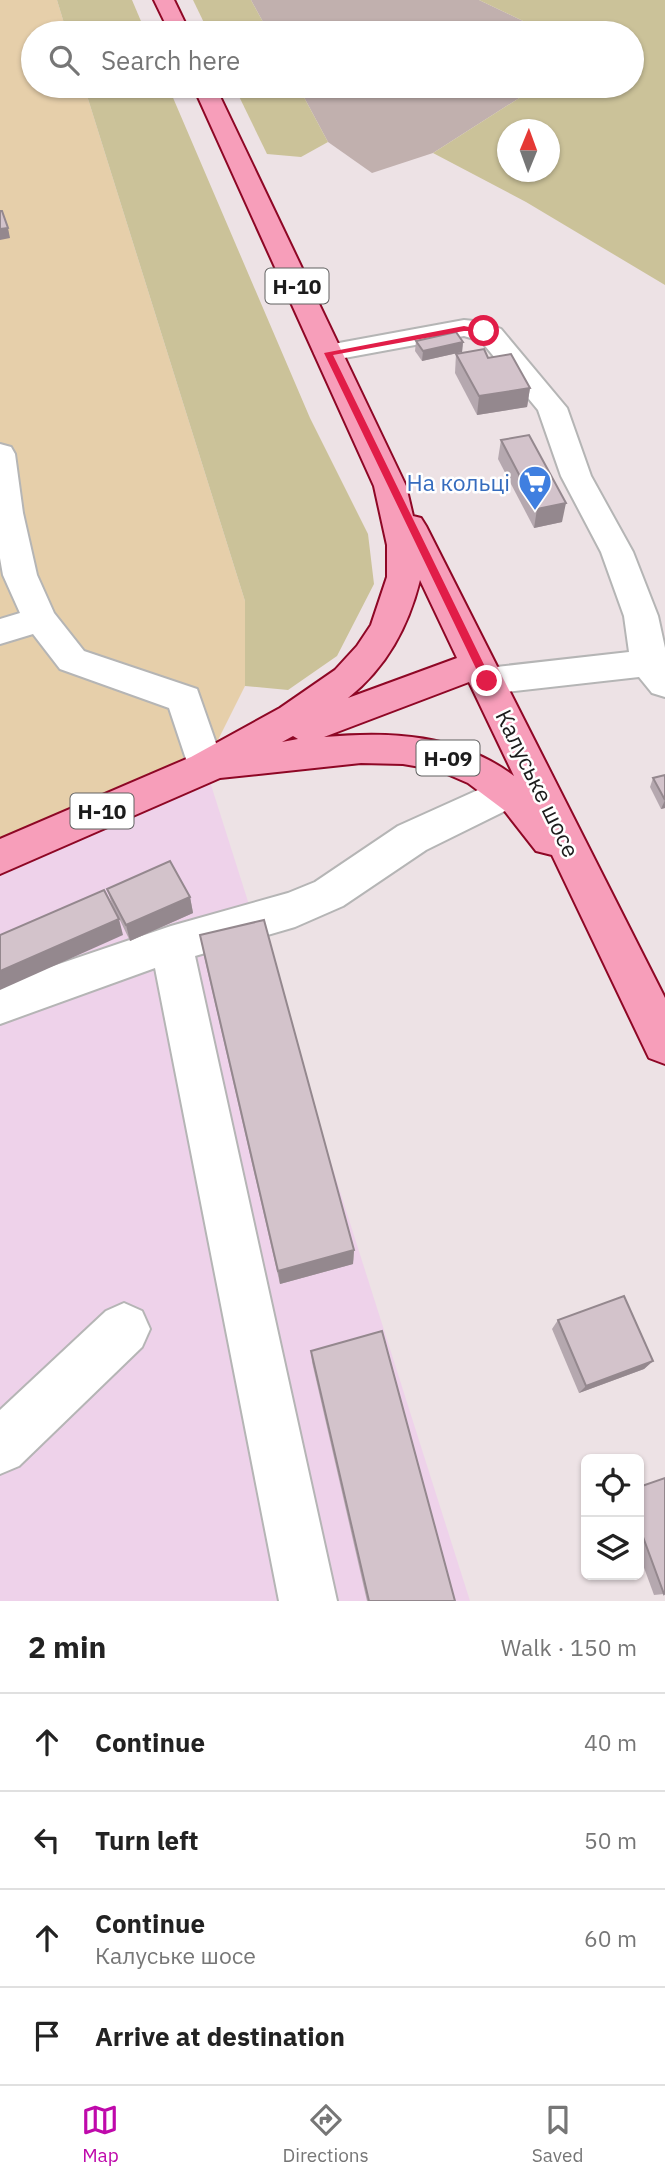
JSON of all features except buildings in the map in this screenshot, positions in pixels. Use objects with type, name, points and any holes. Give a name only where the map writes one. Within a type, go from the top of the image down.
[{"type":"main road","points":[[164,0],[174,21]]},
{"type":"main road","name":"Н-10","points":[[205,766],[334,693],[356,675],[395,614],[406,568],[403,538],[390,486],[210,98]]},
{"type":"main road","name":"Калуське шосе","points":[[390,486],[665,1043]]},
{"type":"main road","name":"Н-10","points":[[0,857],[205,766],[483,673]]},
{"type":"main road","name":"Н-09","points":[[205,766],[390,746],[431,752],[471,765],[509,791],[543,830],[612,933]]},
{"type":"street","points":[[328,353],[464,328],[484,331],[491,335],[552,408],[576,476],[617,552],[659,669],[483,673]]},
{"type":"street","points":[[0,454],[7,513],[20,575],[40,618],[72,660],[184,699],[205,766]]},
{"type":"street","points":[[0,632],[40,618]]},
{"type":"street","points":[[0,1004],[171,944],[295,909],[329,894],[412,838],[509,791]]},
{"type":"street","points":[[171,944],[308,1601]]},
{"type":"street","points":[[0,1447],[124,1329]]},
{"type":"shaded area","points":[[0,0],[57,0],[63,21],[21,21],[21,98],[88,98],[245,601],[245,686],[205,766],[0,857]]},
{"type":"shaded area","points":[[57,0],[132,0],[141,21],[63,21]]},
{"type":"shaded area","points":[[193,0],[251,0],[262,21],[203,21]]},
{"type":"shaded area","points":[[251,0],[479,0],[523,21],[262,21]]},
{"type":"shaded area","points":[[479,0],[665,0],[665,285],[526,202],[433,153],[519,98],[644,98],[644,21],[523,21]]},
{"type":"shaded area","points":[[88,98],[173,98],[310,418],[368,534],[374,584],[337,656],[288,690],[245,686],[245,601]]},
{"type":"shaded area","points":[[240,98],[304,98],[328,142],[301,157],[267,154]]},
{"type":"shaded area","points":[[304,98],[519,98],[433,153],[372,173],[328,142]]},
{"type":"shaded area","points":[[205,766],[470,1601],[0,1601],[0,857]]},
{"type":"place","name":"На кольці","points":[[535,512]]},
{"type":"route","points":[[484,331],[464,328],[328,353],[390,486],[487,681]]}]
